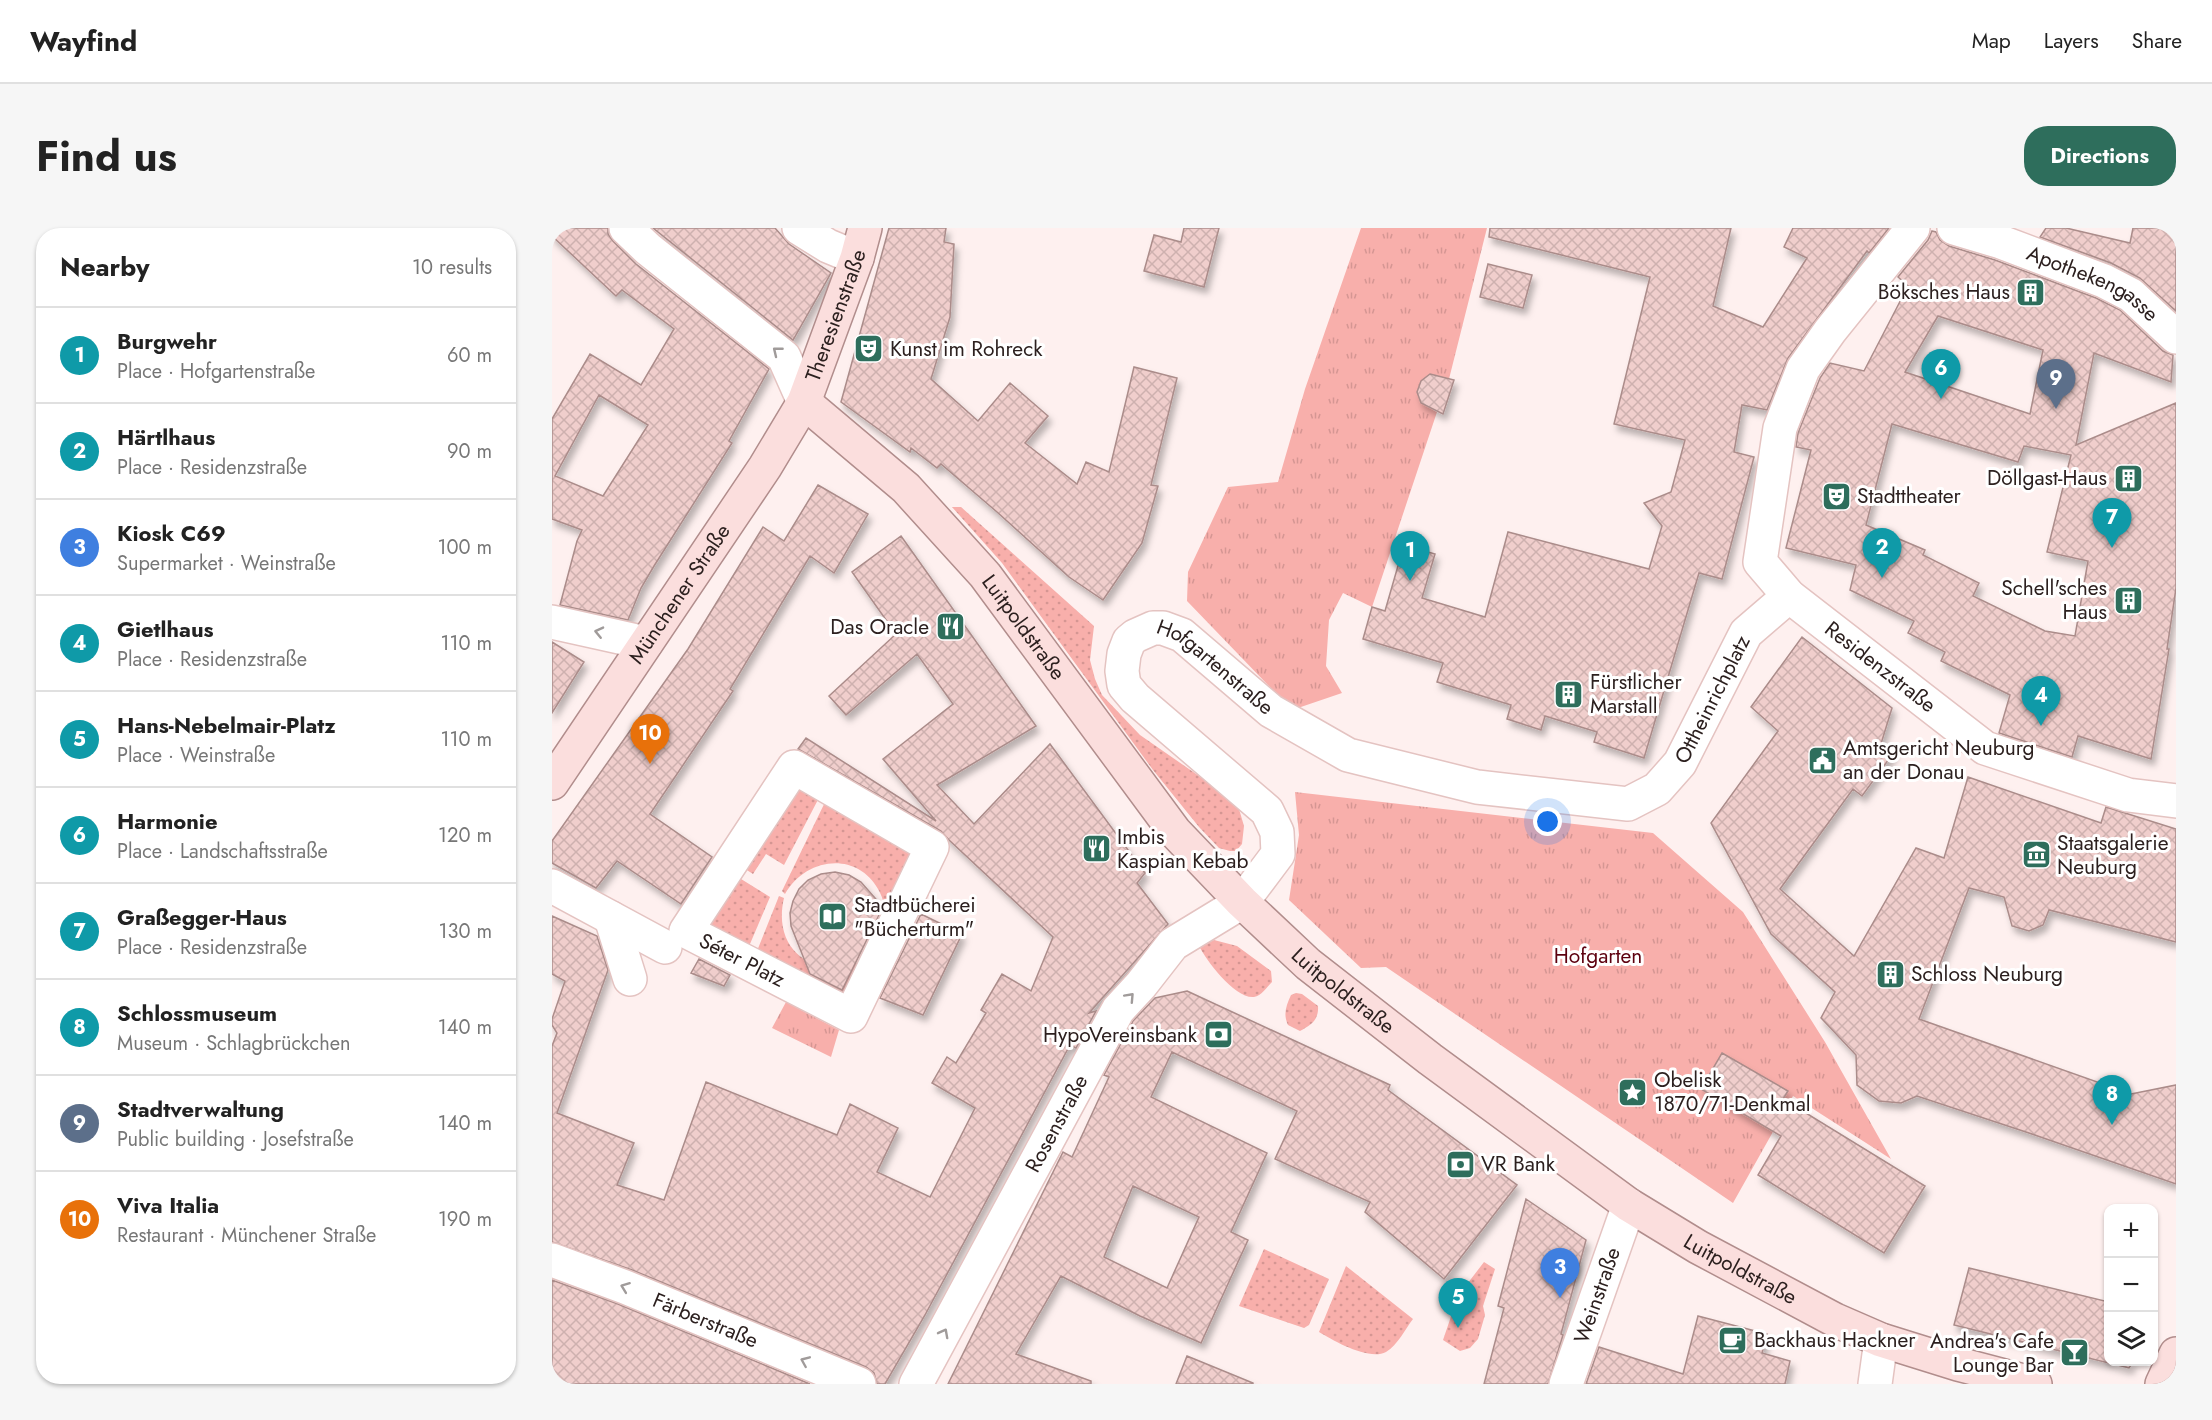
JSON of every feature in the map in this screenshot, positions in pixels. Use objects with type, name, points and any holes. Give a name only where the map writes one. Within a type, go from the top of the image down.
[{"type":"main road","name":"Theresienstraße","points":[[804,402],[861,243]]},
{"type":"main road","name":"Münchener Straße","points":[[552,783],[765,467],[804,402]]},
{"type":"main road","name":"Luitpoldstraße","points":[[804,402],[906,488],[985,575],[1175,832],[1242,902],[1308,964],[1430,1059],[1629,1204],[1698,1247],[1835,1320],[1881,1340],[1958,1364],[2035,1384]]},
{"type":"main road","points":[[2162,1384],[2176,1354]]},
{"type":"street","points":[[626,228],[648,249],[784,357],[804,402]]},
{"type":"street","points":[[800,228],[828,246],[861,243]]},
{"type":"street","points":[[1789,596],[1760,562],[1780,429],[1803,369],[1830,331],[1913,228]]},
{"type":"street","name":"Apothekengasse","points":[[1954,228],[2002,235],[2104,281],[2130,296],[2176,337]]},
{"type":"street","name":"Residenzstraße","points":[[1789,596],[1985,748],[2128,795],[2176,801]]},
{"type":"street","name":"Ottheinrichplatz","points":[[1628,804],[1657,789],[1680,763],[1746,633],[1789,596]]},
{"type":"street","points":[[552,622],[646,643]]},
{"type":"street","name":"Hofgartenstraße","points":[[1242,902],[1278,855],[1277,832],[1267,811],[1135,698],[1124,685],[1122,671],[1124,654],[1129,641],[1153,628],[1163,628],[1182,636],[1270,711],[1348,755],[1477,787],[1628,804]]},
{"type":"street","name":"Séter Platz","points":[[794,767],[932,847],[851,1016],[686,931],[794,767]]},
{"type":"street","points":[[552,886],[665,947]]},
{"type":"street","name":"Rosenstraße","points":[[916,1384],[1118,1010],[1173,944],[1242,902]]},
{"type":"street","points":[[611,918],[630,979]]},
{"type":"street","name":"Weinstraße","points":[[1566,1384],[1629,1204]]},
{"type":"street","name":"Färberstraße","points":[[552,1260],[625,1287],[859,1384]]},
{"type":"street","points":[[1875,1384],[1881,1340]]},
{"type":"green space","points":[[1361,228],[1487,228],[1449,379],[1430,374],[1421,381],[1417,392],[1421,403],[1437,412],[1372,607],[1343,593],[1329,620],[1326,666],[1342,693],[1292,710],[1187,601],[1188,572],[1228,487],[1278,482],[1305,389]]},
{"type":"green space","points":[[952,507],[961,507],[1094,626],[1090,660],[1102,695],[1140,735],[1225,794],[1239,809],[1244,826],[1242,844],[1236,851],[1219,848],[1199,827],[1153,770],[1002,563]]},
{"type":"green space","points":[[797,777],[822,792],[784,865],[766,854],[753,874],[739,865]]},
{"type":"green space","name":"Hofgarten","points":[[1295,792],[1653,833],[1743,912],[1825,1042],[1891,1159],[1793,1096],[1733,1203],[1386,967],[1361,968],[1289,900],[1299,835]]},
{"type":"green space","points":[[828,796],[923,851],[886,921],[883,900],[878,889],[869,877],[857,868],[844,864],[831,863],[817,866],[794,882],[785,894],[782,891]]},
{"type":"green space","points":[[733,874],[770,897],[747,951],[700,927]]},
{"type":"green space","points":[[779,896],[784,898],[782,916],[784,932],[790,945],[799,956],[811,963],[826,966],[842,966],[859,962],[850,1005],[755,956]]},
{"type":"green space","points":[[1214,940],[1237,946],[1271,971],[1272,982],[1254,997],[1238,992],[1214,969],[1199,946]]},
{"type":"green space","points":[[1296,993],[1302,994],[1318,1006],[1314,1022],[1300,1031],[1288,1025],[1286,1017],[1289,999]]},
{"type":"green space","points":[[786,1002],[839,1030],[831,1057],[772,1028]]},
{"type":"green space","points":[[1264,1249],[1329,1279],[1309,1325],[1304,1328],[1239,1306]]},
{"type":"green space","points":[[1484,1262],[1495,1269],[1483,1306],[1485,1315],[1478,1339],[1470,1348],[1460,1351],[1443,1340],[1458,1296]]},
{"type":"green space","points":[[1346,1266],[1413,1319],[1398,1341],[1386,1352],[1370,1354],[1361,1352],[1342,1345],[1319,1332]]},
{"type":"building","points":[[552,228],[608,228],[608,234],[613,241],[636,264],[769,369],[729,441],[732,443],[641,588],[628,620],[560,605],[582,530],[552,519],[552,419],[590,354],[641,385],[674,329],[622,290],[616,296],[552,236]],"holes":[[[599,395],[648,425],[603,496],[555,476]]]},
{"type":"building","points":[[653,228],[775,228],[789,244],[831,273],[793,340]]},
{"type":"building","points":[[889,228],[946,228],[944,242],[954,244],[950,317],[931,379],[978,421],[1010,383],[1048,416],[1025,443],[1077,484],[1086,462],[1109,472],[1134,367],[1177,378],[1151,485],[1158,486],[1142,543],[1103,600],[1069,577],[941,464],[937,468],[911,448],[910,452],[841,402]]},
{"type":"building","points":[[1184,228],[1219,228],[1204,287],[1144,271],[1154,235],[1181,242]]},
{"type":"building","points":[[1490,228],[1731,228],[1713,306],[1763,327],[1807,258],[1784,247],[1793,228],[1889,228],[1869,253],[1867,251],[1788,358],[1767,410],[1742,405],[1734,452],[1754,457],[1722,579],[1699,573],[1644,758],[1594,742],[1597,732],[1545,716],[1541,730],[1507,719],[1511,705],[1437,682],[1443,663],[1363,639],[1372,607],[1385,611],[1404,545],[1435,554],[1422,598],[1485,617],[1508,532],[1649,569],[1662,526],[1644,503],[1671,492],[1685,440],[1614,424],[1650,277],[1489,237]]},
{"type":"building","points":[[2046,228],[2066,228],[2130,243],[2133,228],[2176,228],[2176,311],[2140,278],[2111,263],[2040,237]]},
{"type":"building","points":[[1932,231],[1936,232],[1940,240],[1949,246],[1995,260],[2096,298],[2120,310],[2163,351],[2173,355],[2171,382],[2094,353],[2076,445],[2176,403],[2176,588],[2167,649],[2169,649],[2151,759],[2078,736],[2072,757],[1999,733],[2010,695],[1941,661],[1945,652],[1908,633],[1914,621],[1850,590],[1856,565],[1786,548],[1811,450],[1796,447],[1798,433],[1820,378],[1830,363],[1864,371],[1908,286],[1898,277],[1928,240]],"holes":[[[1938,316],[2043,350],[2030,414],[1905,372]],[[1892,424],[2018,462],[2024,446],[2071,455],[2047,552],[2088,561],[2075,636],[2045,631],[1973,596],[1979,583],[1923,555],[1925,550],[1866,525]]]},
{"type":"building","points":[[1488,264],[1532,275],[1523,308],[1480,297]]},
{"type":"building","points":[[1430,374],[1454,380],[1443,414],[1421,403],[1417,392],[1421,381]]},
{"type":"building","points":[[818,485],[868,514],[834,573],[810,556],[730,689],[733,691],[650,814],[712,857],[681,904],[617,861],[596,888],[552,863],[552,841],[688,649],[763,527],[784,541]]},
{"type":"building","points":[[901,536],[1036,726],[937,785],[974,824],[1050,744],[1145,873],[1137,883],[1168,924],[1089,1013],[1096,1011],[1076,1048],[1070,1045],[925,1315],[885,1384],[877,1384],[874,1373],[866,1367],[632,1270],[552,1242],[552,1046],[557,1033],[552,1025],[552,1019],[565,981],[552,974],[552,916],[597,936],[608,970],[557,1113],[634,1143],[617,1185],[664,1200],[706,1082],[837,1135],[850,1104],[898,1128],[877,1172],[930,1197],[975,1108],[932,1083],[947,1057],[956,1063],[986,1013],[981,1010],[1002,974],[1031,991],[1053,937],[941,831],[798,749],[806,738],[936,821],[883,759],[953,704],[917,654],[846,715],[829,696],[896,634],[852,572]]},
{"type":"building","name":"Schloss Neuburg","points":[[1802,637],[1892,708],[1880,747],[1894,752],[1862,796],[1853,789],[1780,889],[1854,956],[1916,848],[1944,858],[1968,777],[2101,823],[2106,807],[2176,829],[2176,942],[2049,910],[2043,925],[2029,931],[2012,926],[2004,897],[1969,888],[1919,1019],[2131,1094],[2176,1085],[2176,1184],[1917,1096],[1901,1103],[1879,1101],[1857,1085],[1856,1055],[1821,1018],[1835,992],[1771,934],[1711,823],[1778,731],[1751,707]]},
{"type":"building","points":[[552,642],[584,662],[552,713]]},
{"type":"building","name":"Stadtbücherei \"Bücherturm\"","points":[[835,872],[849,875],[861,882],[883,907],[842,990],[810,974],[791,926],[790,913],[799,889],[808,880],[821,874]]},
{"type":"building","points":[[921,914],[962,934],[923,1015],[880,998]]},
{"type":"building","points":[[699,959],[730,975],[724,986],[691,973]]},
{"type":"building","points":[[1187,991],[1390,1085],[1388,1090],[1517,1185],[1444,1279],[1365,1212],[1370,1202],[1275,1159],[1297,1111],[1172,1052],[1151,1097],[1267,1153],[1231,1232],[1248,1240],[1201,1343],[1140,1316],[1061,1276],[1016,1354],[1091,1381],[1091,1384],[948,1384],[1063,1152],[1072,1157],[1109,1077],[1104,1075],[1133,1021],[1155,998]],"holes":[[[1133,1186],[1199,1217],[1167,1288],[1104,1257]]]},
{"type":"building","points":[[1722,1053],[1788,1091],[1783,1099],[1925,1186],[1884,1253],[1758,1175],[1781,1136],[1701,1089]]},
{"type":"building","points":[[1526,1199],[1586,1240],[1561,1334],[1563,1335],[1548,1384],[1484,1384],[1504,1308],[1498,1306]]},
{"type":"building","points":[[1969,1268],[2104,1301],[2104,1362],[1954,1325]]},
{"type":"building","points":[[552,1280],[618,1304],[810,1384],[570,1384],[552,1379]]},
{"type":"building","points":[[1698,1316],[1767,1334],[1762,1353],[1790,1361],[1785,1384],[1586,1384],[1599,1347],[1683,1374]]},
{"type":"building","points":[[1187,1356],[1253,1383],[1253,1384],[1176,1384]]},
{"type":"place","name":"Böksches Haus","points":[[2031,292]]},
{"type":"place","name":"Kunst im Rohreck","points":[[869,349]]},
{"type":"place","name":"Harmonie","points":[[1941,399]]},
{"type":"place","name":"Stadtverwaltung","points":[[2056,409]]},
{"type":"place","name":"Döllgast-Haus","points":[[2128,478]]},
{"type":"place","name":"Stadttheater","points":[[1836,496]]},
{"type":"place","name":"Graßegger-Haus","points":[[2112,548]]},
{"type":"place","name":"Härtlhaus","points":[[1882,578]]},
{"type":"place","name":"Burgwehr","points":[[1410,581]]},
{"type":"place","name":"Schell'sches Haus","points":[[2128,600]]},
{"type":"place","name":"Das Oracle","points":[[950,627]]},
{"type":"place","name":"Fürstlicher Marstall","points":[[1569,694]]},
{"type":"place","name":"Gietlhaus","points":[[2041,726]]},
{"type":"place","name":"Amtsgericht Neuburg an der Donau","points":[[1822,760]]},
{"type":"place","name":"Viva Italia","points":[[650,764]]},
{"type":"place","name":"Imbis Kaspian Kebab","points":[[1096,849]]},
{"type":"place","name":"Staatsgalerie Neuburg","points":[[2036,855]]},
{"type":"place","name":"Stadtbücherei \"Bücherturm\"","points":[[833,917]]},
{"type":"place","name":"Schloss Neuburg","points":[[1890,974]]},
{"type":"place","name":"HypoVereinsbank","points":[[1218,1035]]},
{"type":"place","name":"Obelisk 1870/71-Denkmal","points":[[1633,1092]]},
{"type":"place","name":"Schlossmuseum","points":[[2112,1125]]},
{"type":"place","name":"VR Bank","points":[[1460,1164]]},
{"type":"place","name":"Kiosk C69","points":[[1560,1298]]},
{"type":"place","name":"Hans-Nebelmair-Platz","points":[[1458,1328]]},
{"type":"place","name":"Backhaus Hackner","points":[[1733,1340]]},
{"type":"place","name":"Andrea's Cafe Lounge Bar","points":[[2075,1353]]}]
